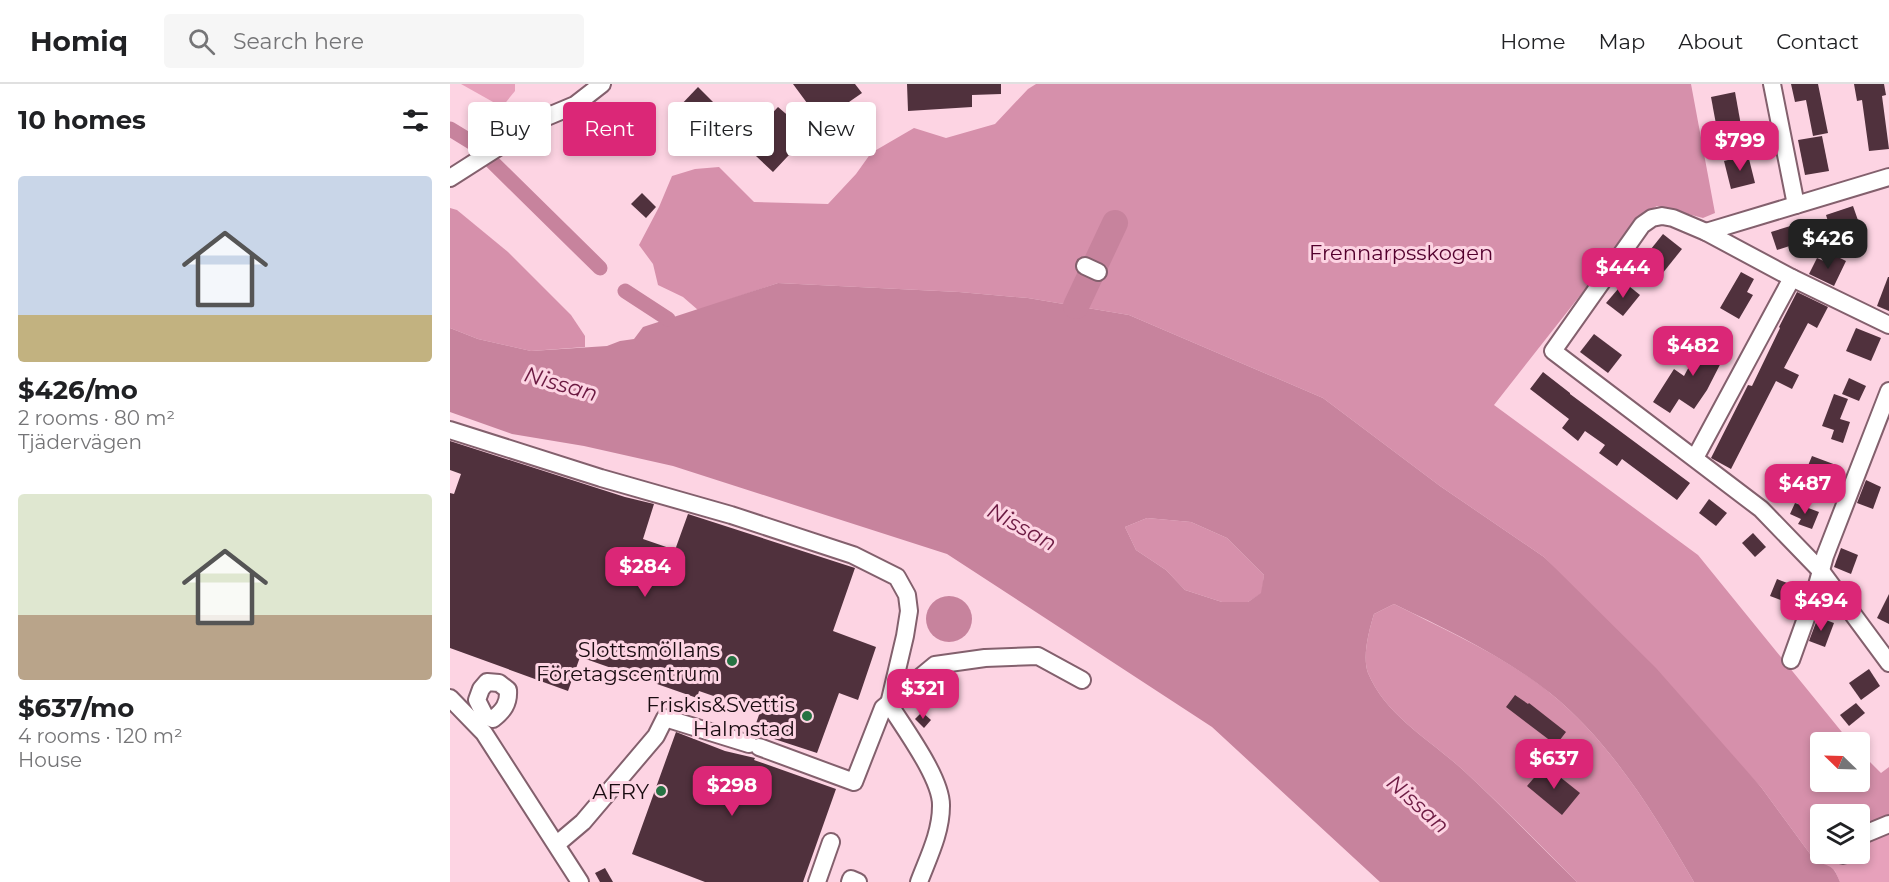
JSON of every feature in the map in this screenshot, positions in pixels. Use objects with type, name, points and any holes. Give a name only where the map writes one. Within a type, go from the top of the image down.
[{"type":"street","points":[[450,178],[544,118],[575,105],[602,84]]},
{"type":"street","points":[[1772,84],[1796,205]]},
{"type":"street","points":[[1706,232],[1889,177]]},
{"type":"street","points":[[1889,325],[1792,278],[1706,232],[1662,216],[1652,218],[1642,225],[1553,351],[1761,509],[1821,571],[1889,663]]},
{"type":"street","points":[[1695,458],[1792,278]]},
{"type":"street","points":[[1791,660],[1821,571],[1889,391]]},
{"type":"street","points":[[450,430],[842,551],[897,577],[907,595],[909,611],[889,704],[937,783],[942,805],[938,832],[919,882]]},
{"type":"street","points":[[557,844],[583,822],[657,735],[665,718],[754,746],[854,782],[883,708],[935,665],[985,658],[1038,656],[1082,680]]},
{"type":"street","points":[[480,692],[452,700],[484,733],[580,882]]},
{"type":"street","points":[[1870,832],[1889,824]]},
{"type":"street","points":[[817,882],[831,842]]},
{"type":"street","points":[[850,882],[851,879],[858,882]]},
{"type":"shaded area","points":[[461,84],[515,84],[515,91],[506,102],[493,102]]},
{"type":"shaded area","points":[[1889,816],[1889,882],[1840,882],[1835,871],[1820,864],[1870,864],[1870,823]]},
{"type":"green space","name":"Frennarpsskogen","points":[[1036,84],[1691,84],[1715,213],[1703,218],[1657,206],[1645,213],[1494,405],[1698,555],[1842,732],[1810,732],[1810,792],[1870,792],[1870,762],[1881,773],[1889,767],[1889,816],[1870,823],[1870,804],[1810,804],[1810,854],[1761,787],[1544,557],[1440,486],[1323,398],[1129,315],[1028,298],[959,292],[778,283],[698,310],[683,297],[658,285],[653,264],[639,245],[672,176],[695,169],[719,167],[754,202],[828,204],[856,174],[869,156],[876,156],[876,150],[914,128],[946,138],[995,124],[1028,89]]},
{"type":"green space","points":[[450,208],[457,210],[508,252],[571,315],[585,336],[585,347],[531,351],[478,339],[450,328]]},
{"type":"green space","points":[[1147,518],[1191,522],[1227,538],[1264,575],[1262,593],[1248,602],[1222,602],[1185,590],[1166,570],[1136,550],[1125,527]]},
{"type":"green space","points":[[1394,604],[1474,644],[1513,667],[1532,679],[1572,712],[1593,734],[1630,781],[1664,831],[1694,882],[1577,882],[1463,770],[1397,714],[1376,688],[1366,667],[1368,635],[1374,614]]},
{"type":"water","name":"Nissan","points":[[778,283],[959,292],[1028,298],[1129,315],[1323,398],[1440,486],[1544,557],[1656,668],[1761,787],[1810,854],[1810,864],[1823,864],[1832,868],[1840,882],[1694,882],[1664,831],[1630,781],[1593,734],[1572,712],[1550,693],[1494,655],[1394,604],[1374,614],[1368,635],[1366,667],[1376,688],[1397,714],[1492,797],[1577,882],[1380,882],[1212,727],[947,554],[673,466],[584,446],[512,434],[450,412],[450,328],[478,339],[531,351],[607,346],[634,339],[643,327]],"holes":[[[1147,518],[1191,522],[1227,538],[1264,575],[1261,593],[1248,602],[1222,602],[1185,590],[1166,570],[1136,550],[1125,527]]]},
{"type":"water","points":[[949,596],[965,603],[972,619],[965,635],[949,642],[933,635],[926,619],[933,603]]},
{"type":"building","points":[[793,84],[855,84],[862,93],[849,102],[806,102]]},
{"type":"building","points":[[907,84],[1001,84],[1001,94],[972,95],[972,107],[908,111]]},
{"type":"building","points":[[1791,84],[1818,84],[1828,133],[1813,136],[1806,100],[1795,102]]},
{"type":"building","points":[[1854,84],[1884,84],[1886,95],[1882,96],[1889,149],[1869,151],[1862,100],[1857,101]]},
{"type":"building","points":[[698,87],[713,102],[684,102]]},
{"type":"building","points":[[1735,92],[1742,131],[1718,135],[1711,97]]},
{"type":"building","points":[[778,107],[786,114],[786,156],[788,156],[773,172],[756,156],[774,156],[774,111]]},
{"type":"building","points":[[1822,136],[1829,171],[1805,175],[1798,140]]},
{"type":"building","points":[[1748,155],[1755,183],[1731,189],[1724,161]]},
{"type":"building","points":[[642,193],[656,207],[646,218],[631,204]]},
{"type":"building","points":[[1853,206],[1860,226],[1827,238],[1831,231],[1826,215]]},
{"type":"building","points":[[1797,224],[1802,242],[1777,250],[1771,232]]},
{"type":"building","points":[[1663,234],[1682,249],[1662,274],[1643,259]]},
{"type":"building","points":[[1832,254],[1846,261],[1834,286],[1809,274],[1817,258],[1828,263]]},
{"type":"building","points":[[1741,272],[1754,279],[1747,292],[1753,295],[1739,319],[1720,308]]},
{"type":"building","points":[[1889,277],[1889,311],[1877,306]]},
{"type":"building","points":[[1624,282],[1640,295],[1623,316],[1606,303]]},
{"type":"building","points":[[1797,292],[1828,307],[1817,328],[1808,323],[1784,368],[1799,375],[1792,389],[1776,381],[1731,469],[1711,458],[1748,385],[1752,386]]},
{"type":"building","points":[[1856,328],[1881,338],[1871,361],[1846,351]]},
{"type":"building","points":[[1594,334],[1622,355],[1608,373],[1580,352]]},
{"type":"building","points":[[1706,335],[1729,347],[1707,390],[1694,409],[1679,399],[1670,413],[1653,402],[1674,369],[1684,376]]},
{"type":"building","points":[[1543,372],[1690,483],[1677,500],[1622,459],[1617,466],[1599,453],[1605,445],[1585,431],[1578,441],[1562,428],[1569,419],[1530,389]]},
{"type":"building","points":[[1849,378],[1866,386],[1859,401],[1842,394]]},
{"type":"building","points":[[1834,394],[1848,399],[1840,419],[1850,422],[1843,443],[1831,439],[1834,430],[1822,426]]},
{"type":"building","name":"Slottsmöllans Företagscentrum","points":[[450,441],[625,497],[654,504],[643,539],[675,550],[688,514],[855,568],[833,631],[876,647],[858,700],[839,693],[817,753],[753,732],[760,712],[699,691],[697,698],[580,657],[568,691],[450,648],[450,493],[454,494],[461,474],[450,470]]},
{"type":"building","points":[[1812,456],[1836,465],[1828,486],[1814,481],[1817,472],[1807,468]]},
{"type":"building","points":[[1866,480],[1881,487],[1873,509],[1857,503]]},
{"type":"building","points":[[1709,499],[1727,513],[1716,526],[1699,513]]},
{"type":"building","points":[[1795,503],[1819,512],[1812,529],[1798,524],[1801,519],[1790,514]]},
{"type":"building","points":[[1753,533],[1766,547],[1755,557],[1742,543]]},
{"type":"building","points":[[1841,548],[1858,555],[1851,574],[1834,567]]},
{"type":"building","points":[[1777,579],[1790,584],[1788,589],[1796,592],[1791,604],[1770,596]]},
{"type":"building","points":[[1889,594],[1889,624],[1877,618]]},
{"type":"building","points":[[1818,617],[1834,623],[1825,647],[1809,641]]},
{"type":"building","points":[[1869,669],[1880,686],[1861,700],[1849,683]]},
{"type":"building","points":[[1515,695],[1566,732],[1556,745],[1506,707]]},
{"type":"building","points":[[1856,703],[1865,713],[1849,726],[1840,715]]},
{"type":"building","points":[[922,712],[931,720],[924,728],[915,719]]},
{"type":"building","points":[[676,732],[725,751],[755,758],[754,760],[836,789],[803,882],[705,882],[632,854]]},
{"type":"building","points":[[1545,765],[1580,793],[1562,815],[1527,786]]},
{"type":"building","points":[[605,868],[613,882],[600,882],[595,873]]},
{"type":"waterway","points":[[450,129],[473,143],[600,268]]},
{"type":"waterway","points":[[1076,306],[1115,223]]},
{"type":"waterway","points":[[625,291],[668,319]]},
{"type":"place","name":"Slottsmöllans Företagscentrum","points":[[732,661]]},
{"type":"place","name":"Friskis&Svettis Halmstad","points":[[807,716]]},
{"type":"place","name":"AFRY","points":[[661,791]]}]
